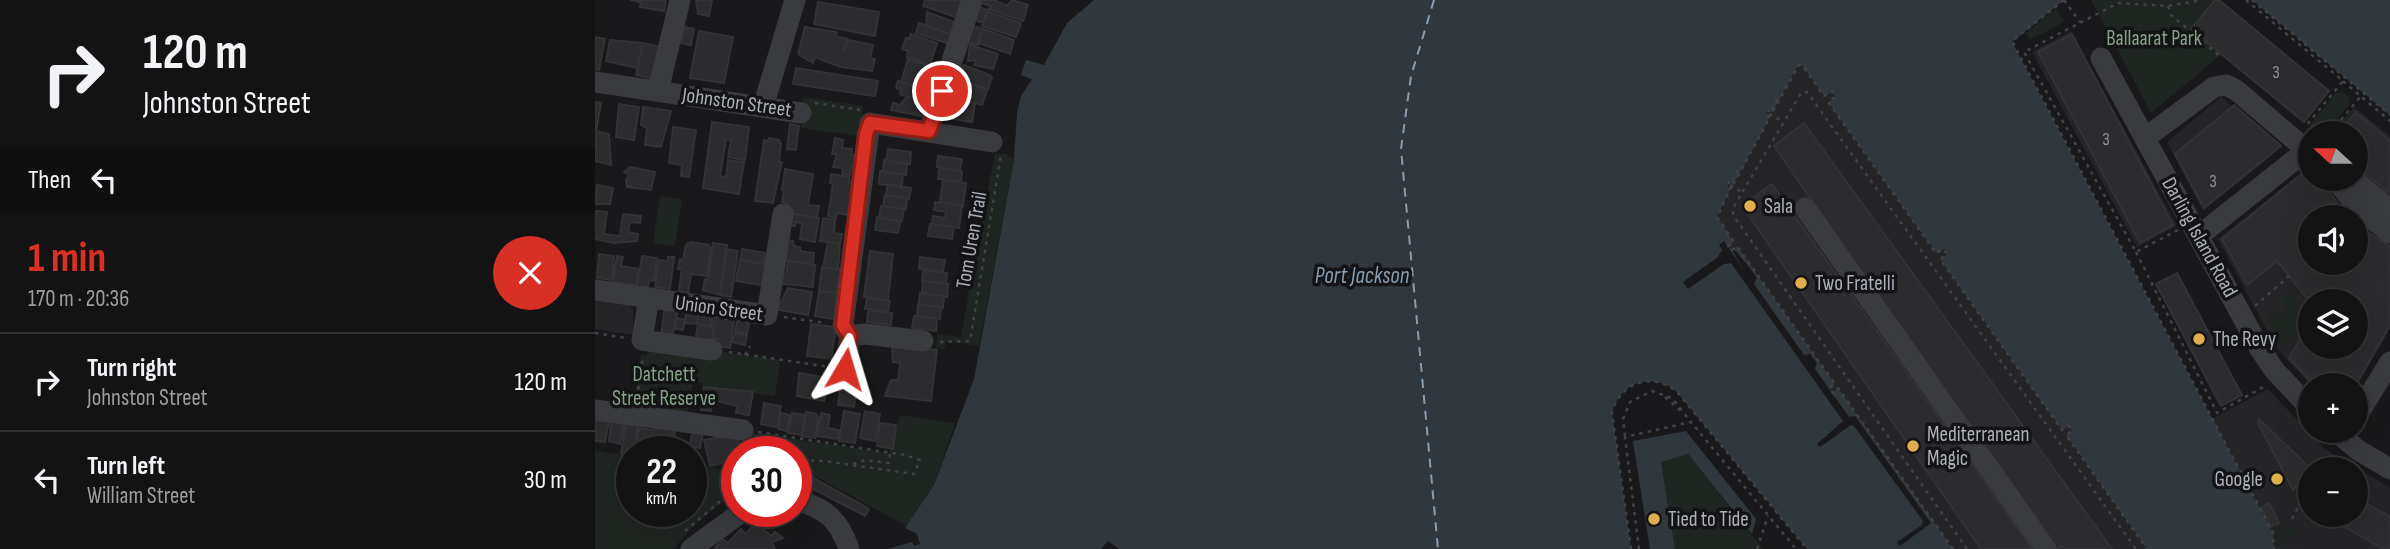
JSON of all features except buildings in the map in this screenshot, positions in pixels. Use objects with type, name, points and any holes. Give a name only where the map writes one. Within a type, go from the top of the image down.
[{"type":"street","points":[[658,91],[680,0]]},
{"type":"street","points":[[763,107],[795,0]]},
{"type":"street","points":[[929,131],[972,0]]},
{"type":"street","name":"Darling Island Road","points":[[2101,58],[2145,138],[2191,232],[2260,349],[2298,395]]},
{"type":"street","name":"Johnston Street","points":[[595,82],[801,113]]},
{"type":"street","points":[[2145,138],[2220,84],[2236,90],[2298,136]]},
{"type":"street","points":[[845,369],[846,330],[870,123],[992,142]]},
{"type":"street","points":[[2191,232],[2298,150]]},
{"type":"street","points":[[2344,191],[2359,209],[2390,233]]},
{"type":"street","points":[[2367,191],[2390,210]]},
{"type":"street","points":[[1805,208],[2046,549]]},
{"type":"street","points":[[767,315],[783,214]]},
{"type":"street","name":"Union Street","points":[[595,290],[767,315]]},
{"type":"street","points":[[649,298],[643,340],[712,350]]},
{"type":"street","points":[[846,330],[923,341]]},
{"type":"street","points":[[2368,398],[2390,362]]},
{"type":"street","points":[[595,410],[743,430]]},
{"type":"street","points":[[2356,443],[2390,468]]},
{"type":"street","points":[[812,506],[824,510],[834,518],[849,549]]},
{"type":"street","points":[[684,545],[721,524]]},
{"type":"path","points":[[2080,22],[2064,0],[2012,41],[2273,533],[2274,549]]},
{"type":"path","points":[[2203,0],[2168,6],[2117,3],[2024,52],[2136,252],[2217,413],[2269,384]]},
{"type":"path","points":[[2246,0],[2390,121]]},
{"type":"path","points":[[2252,0],[2390,115]]},
{"type":"path","points":[[2168,6],[2171,15],[2222,58]]},
{"type":"path","points":[[2320,121],[2343,81]]},
{"type":"path","points":[[2340,121],[2361,96]]},
{"type":"path","points":[[1777,99],[1769,114],[1784,122]]},
{"type":"path","name":"Johnston Street","points":[[801,113],[806,102],[861,111],[870,123]]},
{"type":"path","name":"Tom Uren Trail","points":[[923,341],[970,341],[1002,146],[992,142]]},
{"type":"path","points":[[1738,170],[1730,186],[1743,193]]},
{"type":"path","points":[[2136,252],[2191,232]]},
{"type":"path","points":[[2252,308],[2289,276]]},
{"type":"path","name":"Union Street","points":[[767,315],[846,330]]},
{"type":"path","points":[[595,333],[643,340],[634,416]]},
{"type":"path","points":[[745,355],[750,346]]},
{"type":"path","points":[[712,350],[809,364]]},
{"type":"path","points":[[1631,549],[1612,413],[1617,399],[1628,387],[1651,381],[1670,386],[1677,392],[1807,549]]},
{"type":"path","points":[[1639,549],[1623,419],[1630,402],[1652,391],[1672,398],[1796,549]]},
{"type":"path","points":[[1625,437],[1691,422]]},
{"type":"path","points":[[743,430],[891,453],[919,460],[914,474],[812,461]]},
{"type":"path","points":[[853,465],[866,460],[889,463],[891,453]]},
{"type":"path","points":[[684,545],[693,523],[721,499]]},
{"type":"path","points":[[2292,519],[2298,507]]},
{"type":"path","points":[[1757,549],[1769,515]]},
{"type":"shaded area","points":[[2071,31],[2177,226],[2137,247],[2032,52]]},
{"type":"shaded area","points":[[1802,65],[1824,96],[1832,91],[1835,97],[1828,102],[1936,253],[1943,249],[1947,254],[1940,259],[2062,430],[2069,426],[2072,431],[2066,436],[2147,549],[1953,549],[1839,389],[1833,393],[1829,388],[1835,384],[1738,247],[1732,250],[1728,246],[1734,242],[1717,217],[1731,188],[1727,186],[1729,182],[1733,184],[1769,117],[1766,115],[1768,110],[1772,112],[1797,66]]},
{"type":"shaded area","points":[[2221,97],[2283,146],[2203,211],[2167,142]]},
{"type":"shaded area","points":[[2354,107],[2390,136],[2390,197],[2368,178],[2368,121],[2342,121]]},
{"type":"shaded area","points":[[2298,176],[2298,191],[2328,191],[2340,205],[2298,205],[2298,275],[2368,275],[2368,231],[2390,245],[2390,328],[2364,373],[2300,373],[2277,349],[2218,239]]},
{"type":"shaded area","points":[[595,293],[623,297],[633,310],[633,335],[595,329]]},
{"type":"shaded area","name":"Google","points":[[2268,389],[2298,421],[2298,443],[2319,443],[2339,457],[2298,457],[2298,527],[2368,527],[2368,475],[2390,488],[2390,549],[2274,549],[2273,533],[2212,419]]},
{"type":"green space","name":"Ballaarat Park","points":[[2091,0],[2215,0],[2222,54],[2151,113]]},
{"type":"green space","points":[[2056,8],[2064,22],[2030,40],[2026,33]]},
{"type":"green space","points":[[2342,91],[2350,98],[2349,105],[2336,121],[2313,121],[2335,94]]},
{"type":"green space","points":[[803,97],[863,106],[860,136],[801,128]]},
{"type":"green space","points":[[995,154],[1006,154],[1014,160],[979,346],[947,341],[944,349],[936,348],[937,334],[961,337],[974,261],[973,248],[976,248]]},
{"type":"green space","points":[[660,196],[682,199],[675,246],[653,243]]},
{"type":"green space","points":[[2290,294],[2298,307],[2298,318],[2292,340],[2277,344],[2267,319],[2269,312],[2282,314],[2285,304],[2279,297]]},
{"type":"green space","name":"Datchett Street Reserve","points":[[649,342],[780,360],[775,396],[704,387],[702,383],[693,382],[687,418],[633,410],[641,355],[647,355]]},
{"type":"green space","points":[[900,415],[955,423],[934,485],[907,526],[812,475],[812,442],[889,453]]},
{"type":"green space","points":[[747,432],[774,436],[746,436]]},
{"type":"green space","points":[[595,451],[616,454],[616,527],[693,527],[673,549],[595,549]]},
{"type":"green space","points":[[1688,454],[1763,549],[1675,549],[1661,462]]},
{"type":"green space","points":[[707,467],[721,469],[721,503],[707,515]]},
{"type":"green space","points":[[2278,521],[2284,524],[2279,530],[2287,526],[2297,530],[2288,536],[2289,541],[2284,535],[2285,546],[2275,547],[2271,527]]},
{"type":"water","name":"Port Jackson","points":[[1094,0],[2064,0],[2012,42],[2273,533],[2274,549],[2147,549],[2066,435],[2072,431],[2069,426],[2062,430],[1940,259],[1947,254],[1944,249],[1936,253],[1828,102],[1835,97],[1832,92],[1824,96],[1802,65],[1797,67],[1772,113],[1768,111],[1766,115],[1770,117],[1733,185],[1729,183],[1727,186],[1731,188],[1717,217],[1734,242],[1729,246],[1732,250],[1737,246],[1835,384],[1830,389],[1833,392],[1838,388],[1953,549],[1807,549],[1677,392],[1657,382],[1648,381],[1629,387],[1616,402],[1612,413],[1631,549],[1119,549],[1108,541],[1101,549],[888,549],[912,542],[914,546],[920,544],[917,534],[905,528],[934,485],[974,379],[1014,160],[1017,113],[1021,96],[1032,79],[1021,75],[1026,60],[1044,65],[1067,23]]},
{"type":"water","points":[[2252,0],[2390,0],[2390,115]]},
{"type":"water","points":[[1686,431],[1756,519],[1752,534],[1688,454],[1661,462],[1675,549],[1650,549],[1633,441]]},
{"type":"pier","points":[[1724,241],[1744,270],[1732,250],[1734,249],[1750,268],[1757,278],[1754,284],[1804,355],[1810,354],[1817,363],[1815,369],[1849,417],[1855,416],[1931,523],[1900,546],[1897,542],[1921,526],[1923,521],[1854,426],[1851,425],[1820,447],[1817,444],[1843,421],[1731,263],[1724,264],[1688,289],[1683,282],[1718,257],[1722,250],[1719,245]]},
{"type":"ferry route","points":[[1434,0],[1411,76],[1401,149],[1438,549]]},
{"type":"place","name":"Sala","points":[[1750,206]]},
{"type":"place","name":"Two Fratelli","points":[[1801,283]]},
{"type":"place","name":"The Revy","points":[[2199,339]]},
{"type":"place","name":"Mediterranean Magic","points":[[1913,446]]},
{"type":"place","name":"Google","points":[[2277,479]]},
{"type":"place","name":"Tied to Tide","points":[[1654,519]]},
{"type":"route","points":[[845,369],[850,336],[843,325],[866,134],[870,123],[929,131],[942,91]]}]
